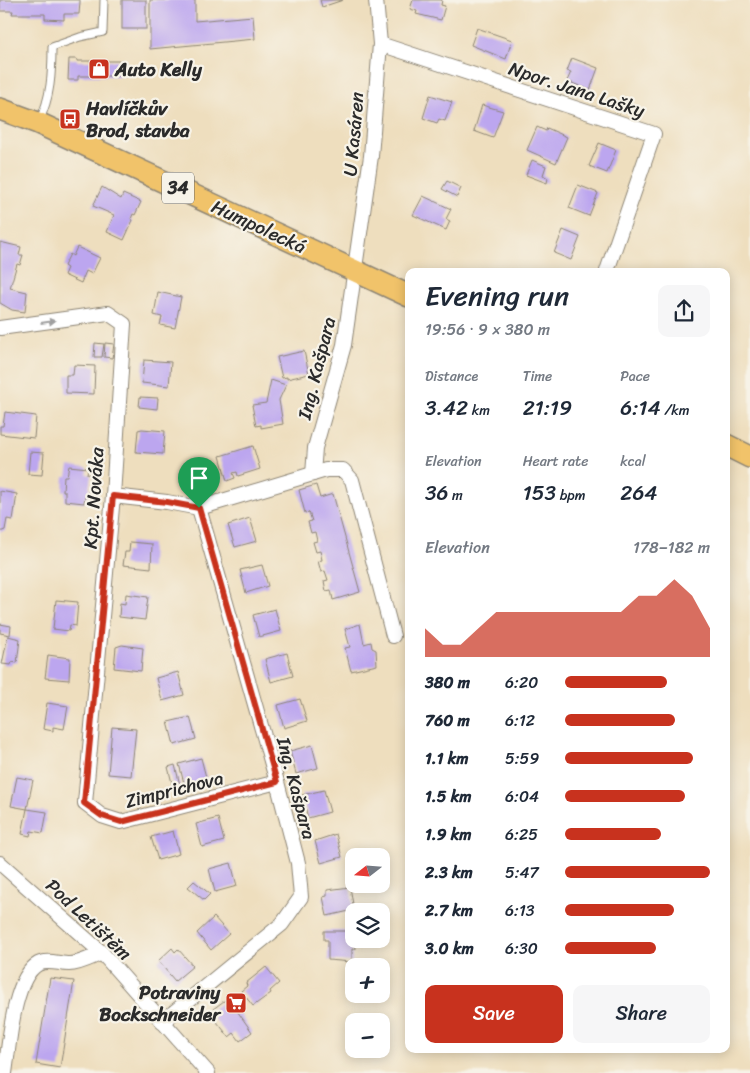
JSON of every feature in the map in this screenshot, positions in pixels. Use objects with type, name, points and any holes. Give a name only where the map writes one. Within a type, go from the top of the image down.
[{"type":"main road","name":"Humpolecká","points":[[0,109],[38,123],[405,294]]},
{"type":"main road","points":[[730,447],[750,456]]},
{"type":"street","name":"U Kasáren","points":[[355,270],[371,156],[380,44],[376,0]]},
{"type":"street","name":"Npor. Jana Lašky","points":[[380,44],[654,134],[608,268]]},
{"type":"street","name":"Ing. Kašpara","points":[[313,474],[317,440],[344,345],[355,270]]},
{"type":"street","name":"Kpt. Nováka","points":[[0,328],[108,313],[124,324],[113,496],[84,803]]},
{"type":"street","points":[[113,496],[167,502],[199,508],[338,468],[350,475],[393,636]]},
{"type":"street","name":"Ing. Kašpara","points":[[162,1022],[282,924],[301,897],[298,863],[277,782],[199,508]]},
{"type":"street","name":"Zimprichova","points":[[84,803],[102,816],[121,822],[277,782]]},
{"type":"street","name":"Pod Letištěm","points":[[0,863],[102,953],[208,1073]]},
{"type":"street","points":[[5,1073],[17,996],[32,971],[38,964],[69,964],[102,953]]},
{"type":"lane","points":[[38,123],[47,99],[52,72],[52,47],[80,37],[103,32],[104,0]]},
{"type":"building","points":[[0,0],[80,0],[79,14],[64,14],[64,20],[45,19],[45,14],[12,14],[13,11],[0,11]]},
{"type":"building","points":[[122,0],[146,0],[146,29],[122,29]]},
{"type":"building","points":[[150,0],[195,0],[195,21],[253,16],[255,39],[150,49]]},
{"type":"building","points":[[320,0],[343,0],[322,7]]},
{"type":"building","points":[[413,0],[442,0],[441,5],[445,6],[441,20],[416,14],[417,11],[410,9]]},
{"type":"building","points":[[477,28],[512,40],[506,59],[471,45]]},
{"type":"building","points":[[572,58],[598,68],[590,90],[567,81],[571,72],[567,71]]},
{"type":"building","points":[[69,59],[77,59],[77,61],[126,61],[126,76],[78,76],[78,80],[68,80]]},
{"type":"building","points":[[430,95],[452,102],[445,121],[439,119],[437,123],[423,118]]},
{"type":"building","points":[[482,105],[503,111],[493,138],[474,131]]},
{"type":"building","points":[[537,127],[546,131],[547,128],[567,137],[556,163],[527,150]]},
{"type":"building","points":[[599,143],[616,150],[607,173],[589,166]]},
{"type":"building","points":[[532,160],[546,166],[543,175],[548,178],[547,183],[526,175]]},
{"type":"building","points":[[447,181],[461,188],[457,197],[442,189]]},
{"type":"building","points":[[578,185],[598,193],[589,216],[569,208]]},
{"type":"building","points":[[102,187],[121,199],[123,194],[141,202],[135,215],[133,214],[131,219],[133,220],[124,240],[107,232],[114,215],[93,206]]},
{"type":"building","points":[[423,196],[451,209],[446,219],[450,221],[446,230],[413,215]]},
{"type":"building","points":[[563,230],[580,237],[571,260],[554,253]]},
{"type":"building","points":[[0,242],[21,247],[19,255],[23,255],[20,265],[17,264],[10,288],[27,292],[25,312],[12,310],[0,303]]},
{"type":"building","points":[[77,247],[100,258],[92,274],[86,271],[81,283],[64,275],[67,268],[64,266],[70,254],[73,256]]},
{"type":"building","points":[[158,292],[181,297],[175,328],[160,325],[162,317],[154,315]]},
{"type":"building","points":[[95,343],[104,344],[102,357],[94,357]]},
{"type":"building","points":[[105,343],[114,344],[112,358],[104,357]]},
{"type":"building","points":[[304,351],[309,374],[287,379],[287,377],[282,378],[277,357]]},
{"type":"building","points":[[144,360],[171,362],[169,386],[142,383]]},
{"type":"building","points":[[74,365],[95,366],[94,394],[66,393],[66,375],[73,375]]},
{"type":"building","points":[[271,380],[286,385],[279,400],[283,424],[261,428],[261,425],[256,426],[252,405],[266,403]]},
{"type":"building","points":[[140,397],[158,398],[157,409],[139,407]]},
{"type":"building","points":[[5,412],[36,416],[34,438],[0,434],[0,426],[3,426]]},
{"type":"building","points":[[138,430],[165,431],[163,454],[136,452]]},
{"type":"building","points":[[253,446],[260,469],[238,476],[237,472],[233,473],[235,478],[227,481],[220,456]]},
{"type":"building","points":[[30,452],[44,453],[42,475],[28,474]]},
{"type":"building","points":[[69,466],[88,468],[87,474],[91,475],[88,497],[85,497],[84,503],[65,501],[65,491],[63,491],[64,476],[67,476]]},
{"type":"building","points":[[316,485],[320,498],[333,494],[360,592],[333,600],[331,590],[326,591],[324,581],[328,580],[325,571],[321,572],[318,561],[322,560],[320,551],[316,552],[313,542],[317,541],[315,532],[311,533],[308,522],[312,521],[309,512],[305,513],[299,490]]},
{"type":"building","points":[[0,491],[17,494],[13,520],[7,519],[5,530],[0,532]]},
{"type":"building","points":[[250,518],[257,541],[235,547],[228,525]]},
{"type":"building","points":[[130,542],[152,544],[151,568],[123,565],[125,552],[129,552]]},
{"type":"building","points":[[262,565],[268,586],[246,593],[240,570]]},
{"type":"building","points":[[126,594],[148,597],[145,620],[119,617],[120,603],[125,604]]},
{"type":"building","points":[[56,600],[78,602],[76,626],[70,625],[69,631],[53,629]]},
{"type":"building","points":[[275,609],[281,631],[259,637],[253,615]]},
{"type":"building","points":[[0,624],[11,626],[10,635],[0,633]]},
{"type":"building","points":[[360,624],[364,644],[371,642],[372,648],[376,650],[377,665],[351,671],[345,648],[350,647],[345,629]]},
{"type":"building","points":[[8,636],[20,639],[17,663],[12,662],[11,665],[2,664]]},
{"type":"building","points":[[122,645],[143,648],[141,671],[114,668],[116,647]]},
{"type":"building","points":[[287,653],[293,676],[271,682],[265,659]]},
{"type":"building","points":[[48,655],[70,658],[69,680],[45,678]]},
{"type":"building","points":[[178,672],[184,695],[162,701],[156,678]]},
{"type":"building","points":[[300,699],[307,721],[284,728],[278,705]]},
{"type":"building","points":[[47,703],[68,706],[64,729],[53,727],[53,731],[43,729]]},
{"type":"building","points":[[190,717],[196,739],[174,745],[168,722]]},
{"type":"building","points":[[112,727],[136,729],[131,776],[108,774]]},
{"type":"building","points":[[312,745],[318,768],[296,774],[290,751]]},
{"type":"building","points":[[201,758],[207,781],[185,787],[179,764]]},
{"type":"building","points":[[175,765],[180,785],[173,787],[168,767]]},
{"type":"building","points":[[17,777],[33,780],[27,809],[11,806]]},
{"type":"building","points":[[324,790],[330,812],[308,818],[302,795]]},
{"type":"building","points":[[27,809],[47,812],[43,833],[31,831],[30,836],[22,834]]},
{"type":"building","points":[[218,818],[224,841],[202,847],[196,824]]},
{"type":"building","points":[[173,831],[179,854],[158,860],[151,837]]},
{"type":"building","points":[[336,834],[342,857],[321,863],[315,841]]},
{"type":"building","points":[[231,863],[237,886],[215,892],[209,869]]},
{"type":"building","points":[[194,881],[210,894],[204,900],[188,887]]},
{"type":"building","points":[[345,888],[345,893],[351,893],[353,903],[345,903],[345,912],[327,916],[323,897],[327,896],[327,890]]},
{"type":"building","points":[[214,917],[229,934],[211,950],[197,933]]},
{"type":"building","points":[[324,931],[345,931],[345,948],[356,948],[352,949],[352,958],[345,958],[345,961],[328,960],[328,940],[324,940]]},
{"type":"building","points":[[172,948],[175,952],[178,949],[193,966],[175,981],[158,961]]},
{"type":"building","points":[[266,967],[279,983],[270,991],[271,993],[253,1006],[241,991],[247,986],[246,983]]},
{"type":"building","points":[[50,978],[74,981],[60,1068],[36,1064]]},
{"type":"building","points":[[228,998],[252,1032],[240,1041],[234,1033],[229,1037],[209,1012]]},
{"type":"place","name":"Auto Kelly","points":[[99,69]]},
{"type":"place","name":"Havlíčkův Brod, stavba","points":[[70,119]]},
{"type":"place","name":"Potraviny Bockschneider","points":[[236,1003]]},
{"type":"route","points":[[113,496],[167,502],[199,508],[277,782],[121,822],[102,816],[84,803],[113,496]]}]
